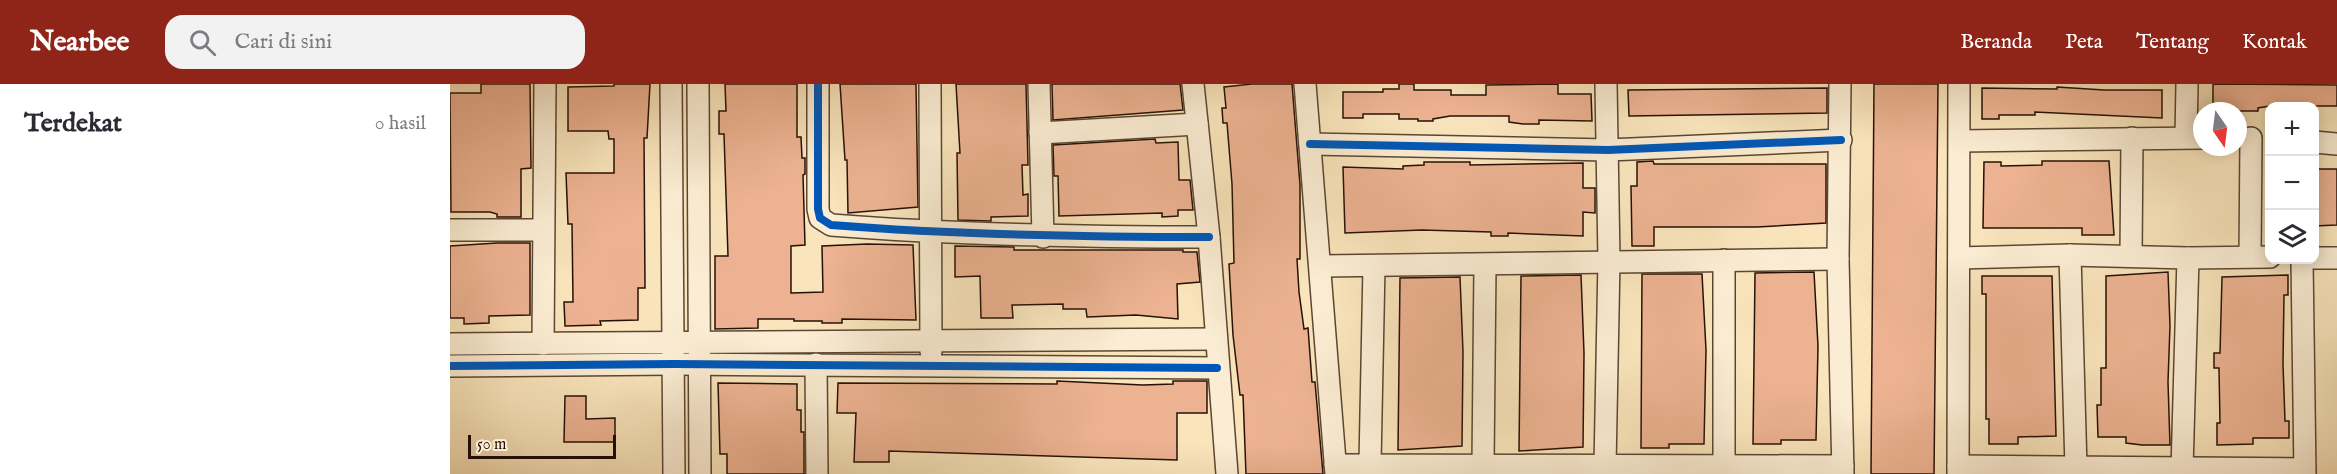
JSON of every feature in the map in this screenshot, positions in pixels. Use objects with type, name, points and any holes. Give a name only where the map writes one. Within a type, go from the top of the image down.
[{"type":"street","points":[[543,344],[545,84]]},
{"type":"street","points":[[671,84],[675,341],[674,474]]},
{"type":"street","points":[[698,84],[700,474]]},
{"type":"street","points":[[818,84],[818,209],[820,218],[831,225],[929,233],[1042,237],[1209,237]]},
{"type":"street","points":[[930,84],[931,365]]},
{"type":"street","points":[[1039,84],[1042,237]]},
{"type":"street","points":[[1193,84],[1209,237],[1217,368],[1227,474]]},
{"type":"street","points":[[1305,84],[1322,266],[1336,469],[1370,463],[1483,464],[1552,470],[1605,466],[1653,470],[1724,465],[1843,470],[1838,259],[1840,84]]},
{"type":"street","points":[[1605,466],[1609,260],[1606,84]]},
{"type":"street","points":[[1959,84],[1958,470],[2076,468],[2305,472],[2302,264]]},
{"type":"street","points":[[2187,84],[2193,129]]},
{"type":"street","points":[[1040,133],[1197,124]]},
{"type":"street","points":[[1960,141],[2193,137]]},
{"type":"street","points":[[2131,256],[2132,138]]},
{"type":"street","points":[[1959,258],[2070,255],[2188,258],[2260,256],[2253,138]]},
{"type":"street","points":[[1310,144],[1608,150],[1841,140]]},
{"type":"street","points":[[2319,142],[2337,144]]},
{"type":"street","points":[[450,230],[543,230]]},
{"type":"street","points":[[2070,255],[2076,468]]},
{"type":"street","points":[[2182,469],[2188,258]]},
{"type":"street","points":[[2319,258],[2337,258]]},
{"type":"street","points":[[1322,266],[1485,265],[1609,260],[1838,259]]},
{"type":"street","points":[[1724,260],[1724,465]]},
{"type":"street","points":[[1483,464],[1485,265]]},
{"type":"street","points":[[1370,463],[1374,266]]},
{"type":"street","points":[[450,344],[931,339],[1215,339]]},
{"type":"street","points":[[450,366],[816,364],[1217,368]]},
{"type":"street","points":[[816,364],[817,474]]},
{"type":"building","points":[[481,84],[530,84],[531,168],[521,169],[521,217],[497,217],[497,214],[490,212],[451,212],[450,93],[481,93]]},
{"type":"building","points":[[614,84],[650,84],[647,138],[644,138],[645,288],[638,288],[638,320],[600,321],[601,325],[565,326],[564,302],[573,302],[572,224],[568,224],[566,173],[614,173],[614,139],[609,139],[608,131],[568,131],[568,87],[614,86]]},
{"type":"building","points":[[725,84],[797,84],[797,137],[801,137],[802,158],[805,158],[805,174],[803,175],[805,245],[791,246],[791,293],[823,292],[822,246],[913,245],[916,320],[842,319],[842,323],[822,323],[822,321],[794,321],[794,319],[758,319],[758,328],[715,329],[715,256],[728,256],[724,134],[719,134],[719,111],[726,111]]},
{"type":"building","points":[[840,84],[916,84],[918,207],[848,213],[847,160],[845,160]]},
{"type":"building","points":[[956,84],[1026,84],[1028,165],[1022,165],[1023,195],[1028,194],[1028,216],[991,217],[991,221],[958,220],[957,153],[960,153]]},
{"type":"building","points":[[1052,84],[1180,84],[1183,110],[1053,120]]},
{"type":"building","points":[[1292,84],[1300,185],[1300,259],[1297,259],[1299,292],[1304,329],[1308,328],[1323,474],[1246,474],[1243,395],[1240,395],[1233,335],[1229,264],[1234,263],[1232,184],[1227,123],[1223,123],[1222,108],[1226,108],[1224,87]]},
{"type":"building","points":[[1399,84],[1414,84],[1414,90],[1451,90],[1451,95],[1486,95],[1486,85],[1558,84],[1558,94],[1591,94],[1592,121],[1539,120],[1539,124],[1523,124],[1509,122],[1509,116],[1450,116],[1433,119],[1433,121],[1418,121],[1418,119],[1399,119],[1399,114],[1363,114],[1363,118],[1343,118],[1343,92],[1383,92],[1383,89],[1399,89]]},
{"type":"building","points":[[1874,84],[1938,84],[1934,474],[1871,474]]},
{"type":"building","points":[[2213,84],[2337,85],[2337,106],[2319,106],[2319,102],[2265,102],[2265,107],[2258,108],[2258,111],[2247,111],[2247,102],[2213,102]]},
{"type":"building","points":[[2057,87],[2162,90],[2162,118],[2035,112],[2035,115],[1999,115],[1999,119],[1982,119],[1982,88],[2057,89]]},
{"type":"building","points":[[1827,88],[1827,113],[1629,116],[1628,90]]},
{"type":"building","points":[[1155,139],[1156,143],[1178,142],[1179,180],[1190,180],[1193,210],[1178,210],[1178,216],[1162,217],[1162,213],[1059,216],[1058,176],[1054,176],[1053,145]]},
{"type":"building","points":[[1653,161],[1654,164],[1826,164],[1826,223],[1757,227],[1654,227],[1654,246],[1632,246],[1631,186],[1637,186],[1637,162]]},
{"type":"building","points":[[2042,161],[2109,161],[2114,235],[2082,235],[2082,228],[1983,228],[1984,162],[2001,162],[2001,166],[2042,165]]},
{"type":"building","points":[[1424,162],[1470,162],[1470,165],[1583,163],[1583,188],[1595,188],[1595,213],[1583,212],[1583,236],[1508,233],[1508,236],[1491,236],[1491,232],[1422,230],[1345,233],[1343,167],[1403,169],[1403,166],[1424,165]]},
{"type":"building","points":[[2319,169],[2337,169],[2337,225],[2319,226]]},
{"type":"building","points":[[530,243],[530,315],[489,316],[489,323],[464,324],[464,318],[450,318],[450,246]]},
{"type":"building","points":[[955,246],[1014,247],[1014,250],[1183,250],[1183,252],[1197,252],[1200,282],[1177,284],[1178,319],[1136,315],[1087,317],[1086,309],[1063,309],[1063,304],[1012,305],[1013,318],[981,318],[980,276],[955,277]]},
{"type":"building","points":[[1814,272],[1818,346],[1816,440],[1781,440],[1781,444],[1753,444],[1755,273]]},
{"type":"building","points":[[2168,272],[2170,445],[2126,443],[2126,437],[2098,437],[2097,405],[2101,405],[2101,368],[2106,368],[2106,276]]},
{"type":"building","points":[[1642,274],[1702,274],[1706,350],[1704,444],[1669,444],[1669,448],[1641,448]]},
{"type":"building","points":[[1581,275],[1584,353],[1583,447],[1519,451],[1521,276]]},
{"type":"building","points":[[2288,275],[2288,295],[2284,295],[2283,364],[2285,421],[2289,421],[2289,438],[2253,438],[2253,444],[2217,445],[2217,423],[2220,423],[2219,368],[2214,368],[2214,353],[2220,353],[2222,277]]},
{"type":"building","points":[[1982,276],[2052,276],[2056,436],[2018,437],[2018,444],[1989,444],[1989,419],[1986,419],[1986,294],[1982,294]]},
{"type":"building","points":[[1460,277],[1463,352],[1462,446],[1398,450],[1400,278]]},
{"type":"building","points":[[1057,381],[1143,385],[1173,384],[1173,381],[1207,381],[1207,413],[1177,413],[1177,460],[889,451],[889,462],[854,462],[856,413],[837,413],[838,383],[1057,384]]},
{"type":"building","points":[[718,383],[797,384],[797,410],[801,410],[801,432],[804,432],[804,474],[727,474],[727,454],[720,454]]},
{"type":"building","points":[[565,396],[586,396],[586,419],[615,418],[615,442],[564,442]]},
{"type":"cycle path","points":[[818,84],[818,209],[820,218],[831,225],[1020,235],[1209,237]]},
{"type":"cycle path","points":[[1310,144],[1608,150],[1841,140]]},
{"type":"cycle path","points":[[450,366],[674,364],[1217,368]]}]
